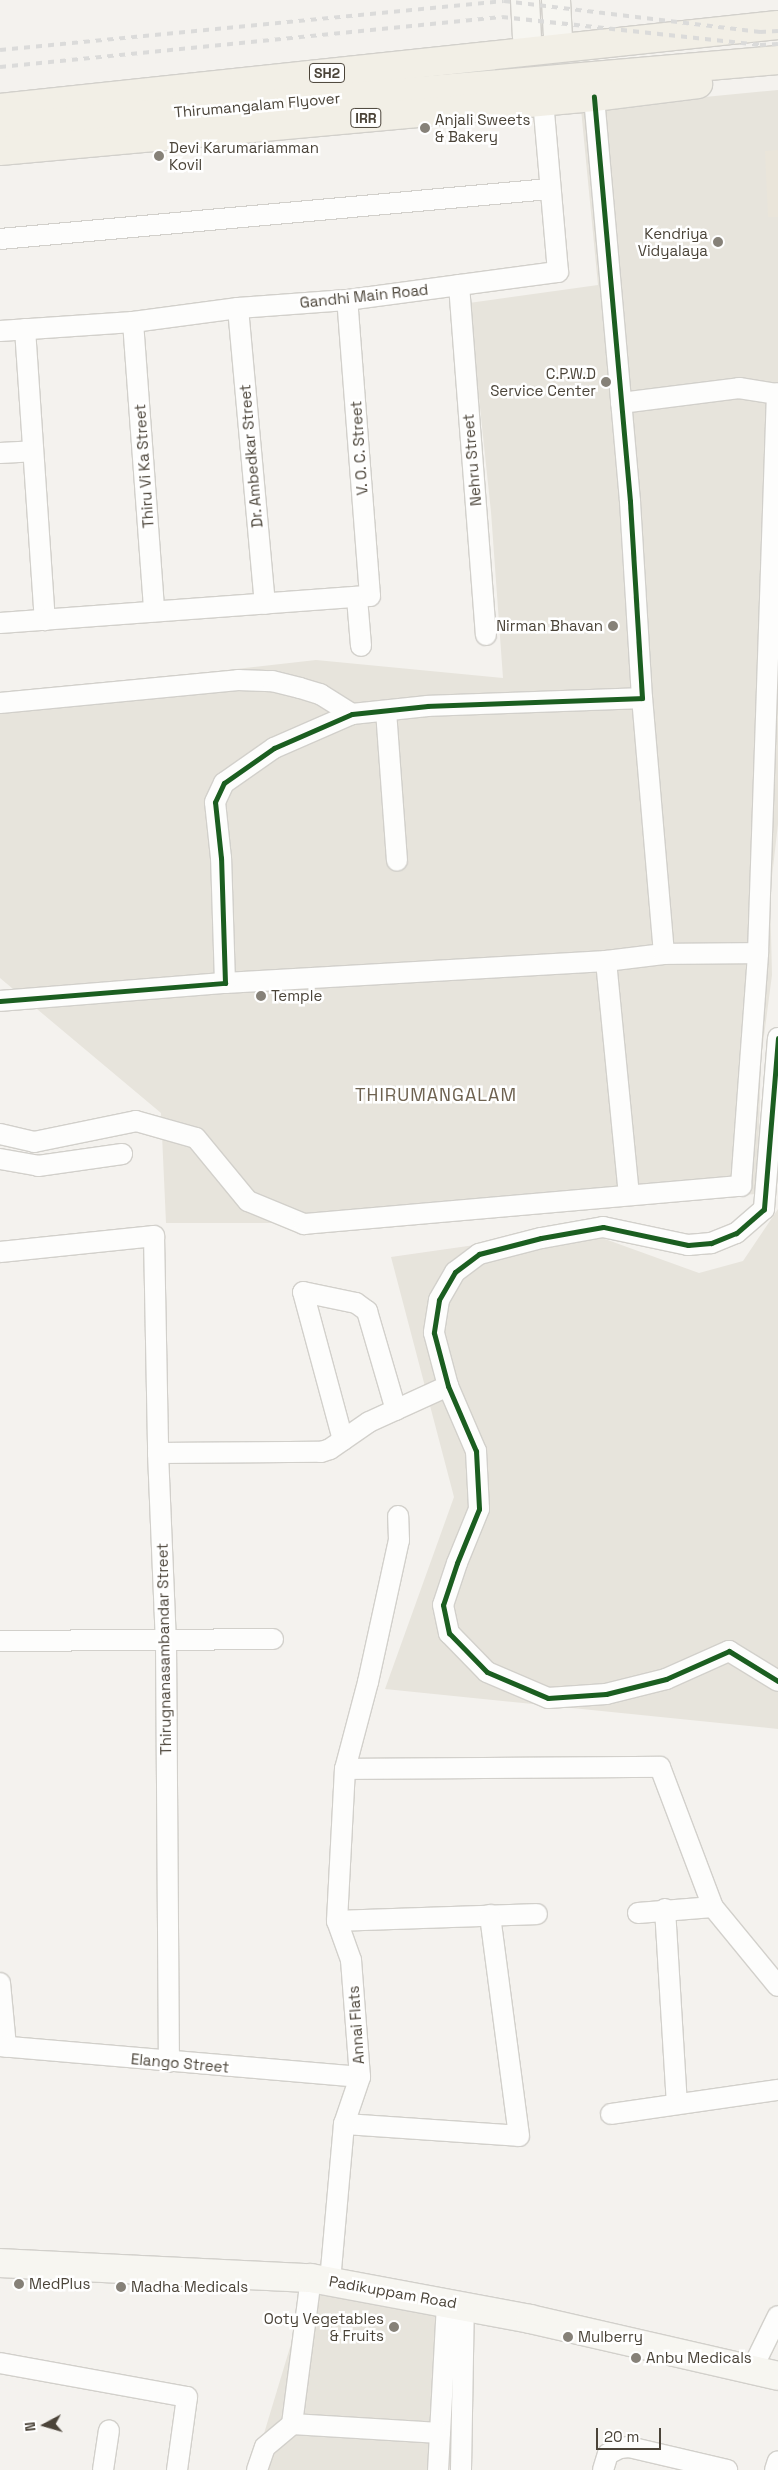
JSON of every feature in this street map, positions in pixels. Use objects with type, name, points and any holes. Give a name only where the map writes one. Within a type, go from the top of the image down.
[{"type":"main road","points":[[527,36],[688,21],[708,31]]},
{"type":"main road","name":"SH2","points":[[708,31],[778,25]]},
{"type":"main road","name":"Thirumangalam Flyover","points":[[0,108],[708,31]]},
{"type":"main road","name":"SH2","points":[[723,64],[778,60]]},
{"type":"main road","name":"Thirumangalam Flyover","points":[[0,127],[723,64]]},
{"type":"main road","name":"IRR","points":[[0,151],[594,97],[708,83],[723,64]]},
{"type":"street","points":[[525,0],[527,36]]},
{"type":"street","points":[[556,0],[558,33]]},
{"type":"street","points":[[594,97],[630,500],[642,698],[664,954]]},
{"type":"street","name":"Gandhi Main Road","points":[[0,332],[133,322],[238,308],[347,300],[558,272],[543,102]]},
{"type":"street","points":[[0,239],[550,189]]},
{"type":"street","name":"Nehru Street","points":[[459,285],[486,635]]},
{"type":"street","name":"V. O. C. Street","points":[[347,300],[363,597],[361,646]]},
{"type":"street","name":"Dr. Ambedkar Street","points":[[238,308],[265,604]]},
{"type":"street","name":"Thiru Vi Ka Street","points":[[133,322],[154,611]]},
{"type":"street","points":[[26,329],[45,620]]},
{"type":"street","points":[[0,1134],[34,1142],[136,1121],[196,1138],[248,1201],[304,1224],[629,1194],[740,1186],[758,953],[777,394],[739,388],[621,403]]},
{"type":"street","points":[[0,453],[33,451]]},
{"type":"street","points":[[0,623],[363,597]]},
{"type":"street","points":[[0,703],[154,686],[246,680],[272,681],[320,694],[352,714]]},
{"type":"street","points":[[225,983],[221,858],[215,802],[224,783],[274,748],[352,714],[386,710],[530,701],[642,698]]},
{"type":"street","points":[[386,710],[397,861]]},
{"type":"street","points":[[0,1001],[225,983],[606,961],[664,954],[758,953]]},
{"type":"street","points":[[606,961],[629,1194]]},
{"type":"street","points":[[764,1209],[778,1038]]},
{"type":"street","points":[[0,1159],[38,1166],[122,1154]]},
{"type":"street","points":[[778,1194],[736,1233],[711,1242],[688,1245],[603,1227],[541,1238],[478,1254],[455,1272],[439,1300],[434,1333],[448,1386],[476,1451],[479,1509],[457,1563],[443,1605],[449,1633],[487,1672],[548,1698],[606,1694],[666,1679],[729,1651],[778,1682]]},
{"type":"street","name":"Thirugnanasambandar Street","points":[[0,1252],[154,1236],[158,1453],[166,1642],[169,2062]]},
{"type":"street","points":[[343,1440],[303,1292],[356,1303],[367,1311],[396,1410]]},
{"type":"street","points":[[158,1453],[321,1452],[369,1422],[448,1386]]},
{"type":"street","name":"Annai Flats","points":[[292,2424],[321,2280],[344,2124],[360,2078],[351,1960],[337,1921],[345,1769],[368,1682],[397,1549],[398,1516]]},
{"type":"street","points":[[0,1642],[166,1642],[273,1639]]},
{"type":"street","points":[[345,1769],[660,1767],[713,1907],[778,1986]]},
{"type":"street","points":[[638,1913],[666,1909],[713,1907]]},
{"type":"street","points":[[666,1909],[677,2104]]},
{"type":"street","points":[[337,1921],[537,1914]]},
{"type":"street","points":[[344,2124],[519,2136],[490,1915]]},
{"type":"street","points":[[0,1983],[3,2047]]},
{"type":"street","name":"Elango Street","points":[[3,2047],[360,2078]]},
{"type":"street","points":[[611,2114],[778,2090]]},
{"type":"street","name":"Padikuppam Road","points":[[0,2263],[321,2280],[456,2304],[778,2376]]},
{"type":"street","points":[[438,2470],[440,2433],[456,2304]]},
{"type":"street","points":[[456,2304],[462,2470]]},
{"type":"street","points":[[751,2371],[778,2316]]},
{"type":"street","points":[[0,2363],[188,2398],[178,2470]]},
{"type":"street","points":[[257,2470],[265,2446],[292,2424],[440,2433]]},
{"type":"street","points":[[103,2470],[109,2430]]},
{"type":"street","points":[[603,2470],[608,2454],[620,2448],[629,2447],[727,2470]]},
{"type":"street","points":[[775,2470],[778,2461]]},
{"type":"shaded area","points":[[778,90],[778,824],[770,894],[772,975],[761,1059],[757,1194],[300,1223],[166,1223],[161,1113],[0,978],[0,696],[316,660],[503,678],[491,512],[469,303],[598,285],[581,109]]},
{"type":"shaded area","points":[[778,150],[778,217],[768,217],[765,151]]},
{"type":"shaded area","points":[[778,1209],[778,1729],[385,1689],[454,1497],[391,1257],[489,1243],[591,1234],[699,1273],[743,1261]]},
{"type":"shaded area","points":[[307,2291],[447,2302],[445,2470],[253,2470]]},
{"type":"railway","points":[[0,50],[504,1],[760,32],[778,31]]},
{"type":"railway","points":[[0,67],[502,17],[760,45],[778,44]]},
{"type":"cycle path","points":[[0,1001],[225,983],[221,858],[215,802],[224,783],[274,748],[352,714],[428,706],[642,698],[630,501],[594,97]]},
{"type":"cycle path","points":[[778,1038],[764,1209],[736,1233],[711,1243],[688,1245],[603,1227],[541,1238],[479,1254],[455,1272],[439,1300],[434,1333],[448,1386],[476,1451],[479,1509],[457,1563],[443,1605],[449,1633],[487,1672],[548,1698],[606,1694],[666,1679],[729,1651],[778,1681]]},
{"type":"place","name":"Anjali Sweets & Bakery","points":[[425,128]]},
{"type":"place","name":"Devi Karumariamman Kovil","points":[[159,156]]},
{"type":"place","name":"Kendriya Vidyalaya","points":[[718,242]]},
{"type":"place","name":"C.P.W.D Service Center","points":[[606,382]]},
{"type":"place","name":"Nirman Bhavan","points":[[613,626]]},
{"type":"place","name":"Temple","points":[[261,996]]},
{"type":"place","name":"MedPlus","points":[[19,2284]]},
{"type":"place","name":"Madha Medicals","points":[[121,2287]]},
{"type":"place","name":"Ooty Vegetables & Fruits","points":[[394,2327]]},
{"type":"place","name":"Mulberry","points":[[568,2337]]},
{"type":"place","name":"Anbu Medicals","points":[[636,2358]]},
{"type":"district","name":"THIRUMANGALAM","points":[[436,1095]]}]
